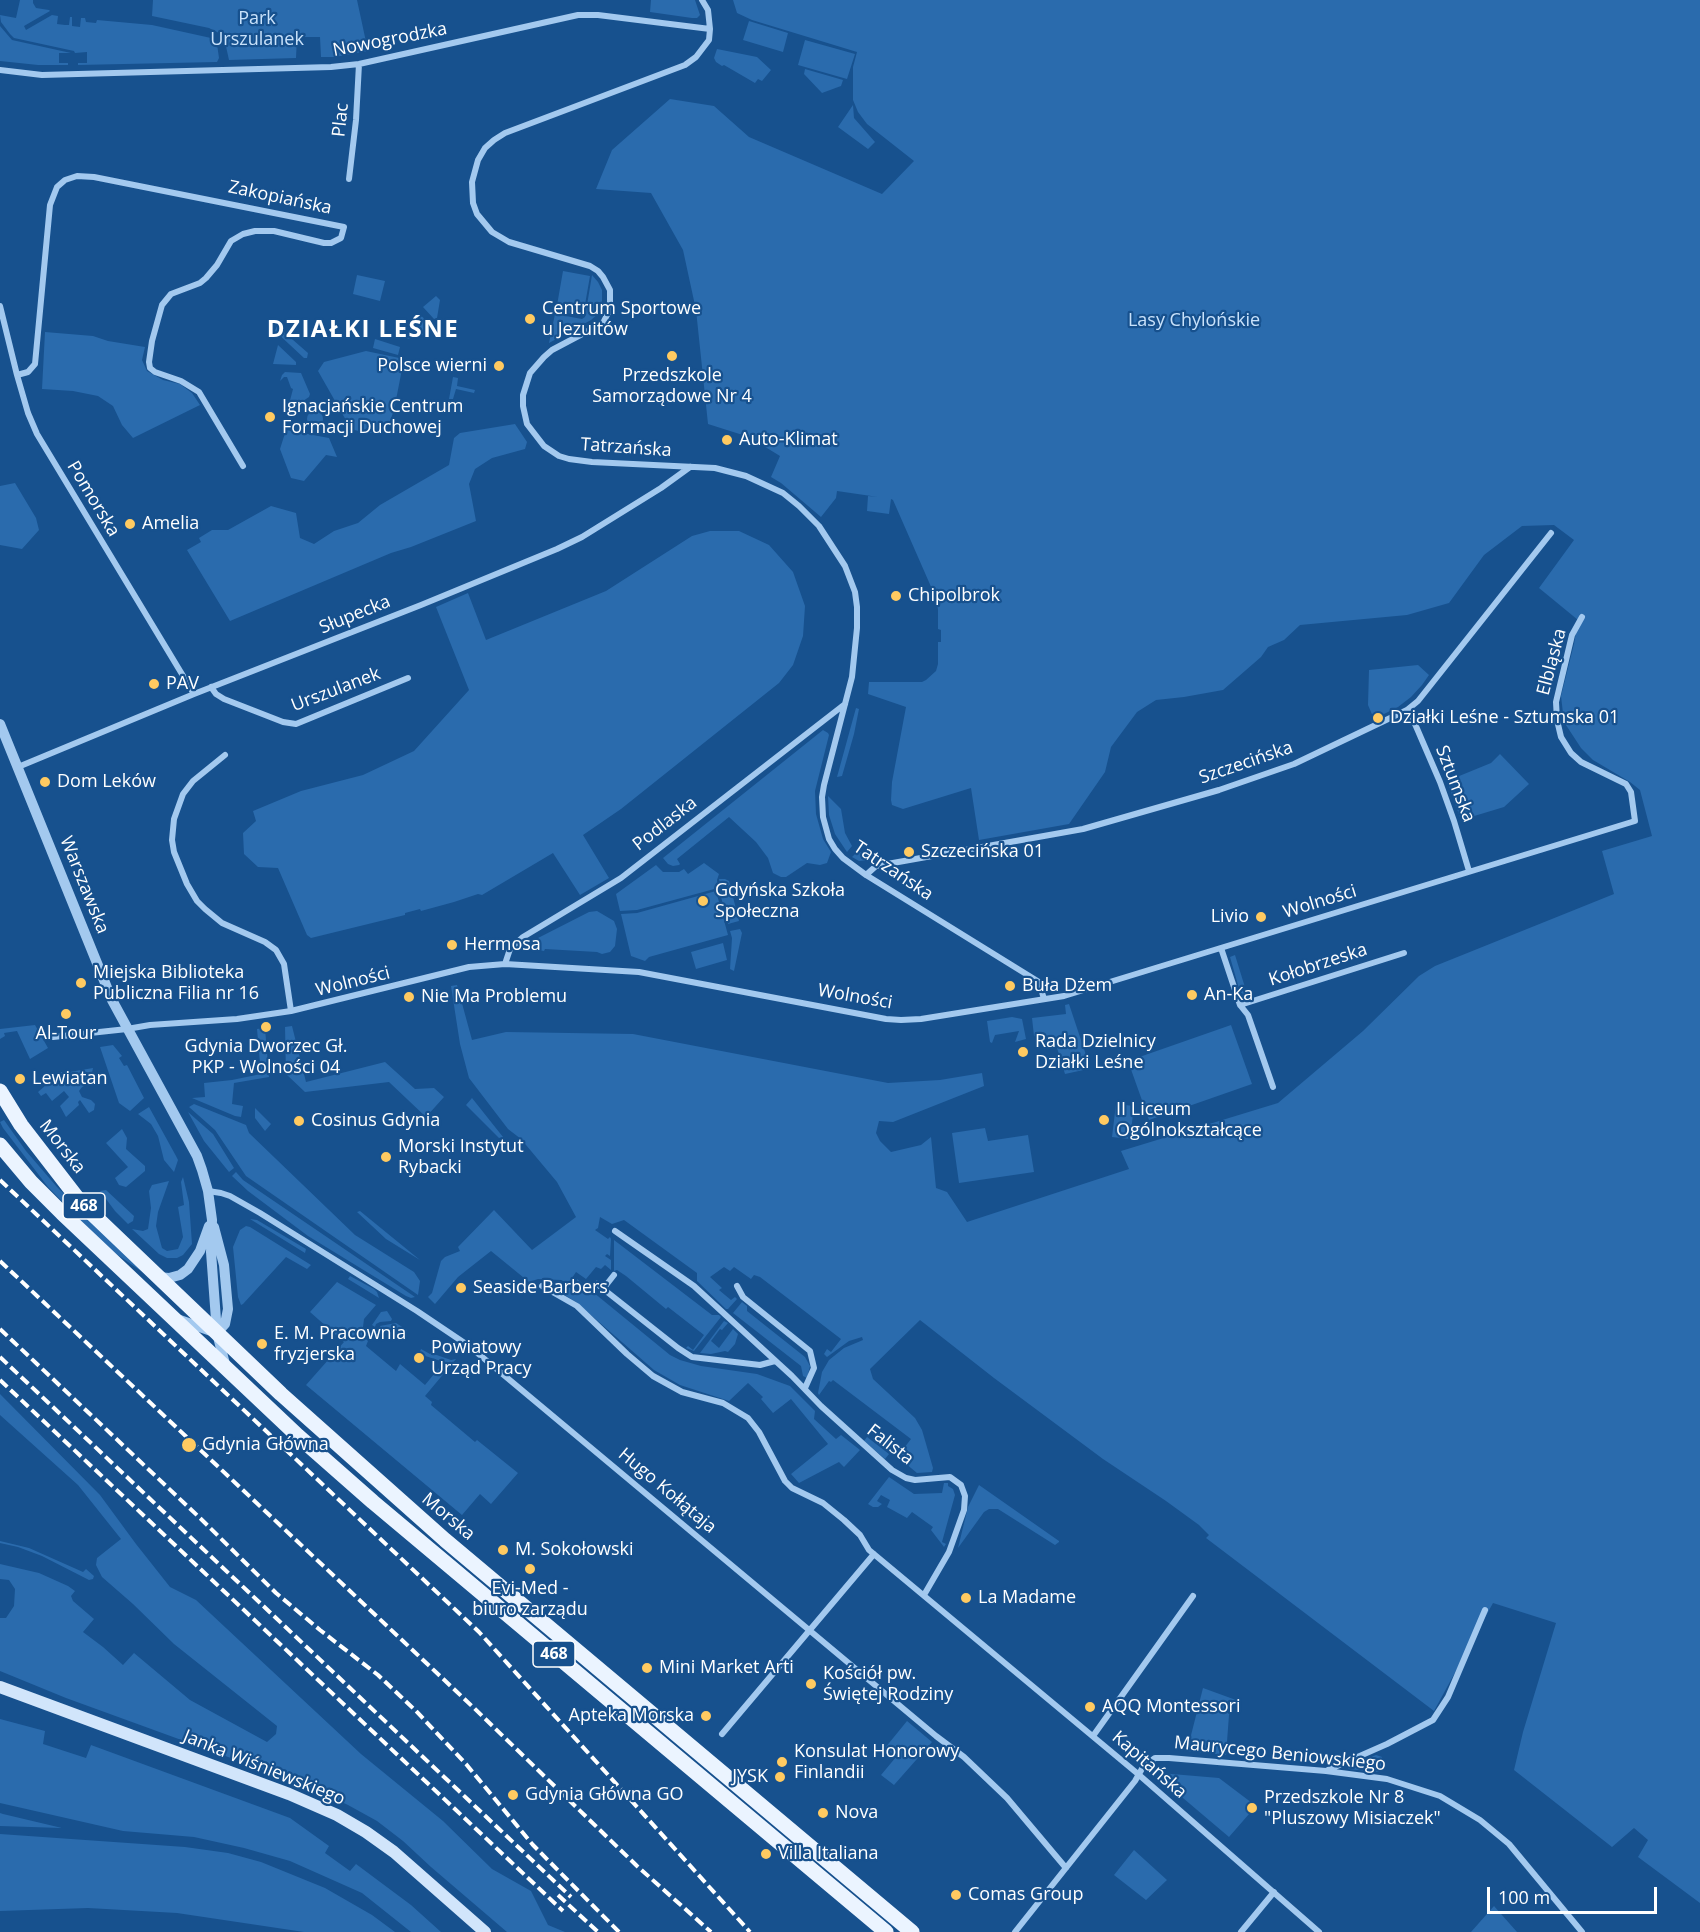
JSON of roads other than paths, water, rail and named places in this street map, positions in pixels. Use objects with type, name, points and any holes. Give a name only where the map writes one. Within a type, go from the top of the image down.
[{"type":"main road","name":"Morska","points":[[0,1091],[21,1125],[82,1204],[281,1394],[404,1506],[912,1932]]},
{"type":"main road","name":"Morska","points":[[0,1145],[62,1213],[227,1371],[372,1502],[886,1932]]},
{"type":"main road","name":"Janka Wiśniewskiego","points":[[0,1687],[289,1794],[337,1815],[394,1852],[485,1932]]},
{"type":"street","points":[[702,0],[708,10],[710,29]]},
{"type":"street","name":"Nowogrodzka","points":[[0,70],[42,75],[319,68],[359,64],[578,15],[598,15],[710,29]]},
{"type":"street","name":"Tatrzańska","points":[[710,29],[709,40],[700,54],[685,64],[505,133],[485,148],[478,160],[471,182],[473,203],[477,214],[492,232],[509,243],[590,266],[598,271],[610,290],[610,309],[603,323],[552,350],[530,373],[523,395],[527,424],[538,440],[559,456],[580,461],[731,471],[783,493],[799,506],[825,534],[845,566],[855,592],[857,607],[853,670],[824,785],[823,817],[835,849],[866,876],[1039,982],[1044,999]]},
{"type":"street","name":"Plac","points":[[349,179],[356,120],[359,64]]},
{"type":"street","name":"Zakopiańska","points":[[17,375],[28,372],[35,364],[50,205],[57,187],[64,180],[77,176],[94,177],[344,227],[341,238],[331,243],[274,231],[255,231],[243,234],[231,241],[217,265],[206,278],[200,283],[171,294],[162,305],[152,341],[150,368],[181,381],[199,392],[243,466]]},
{"type":"street","name":"Pomorska","points":[[0,306],[17,375],[37,434],[194,694]]},
{"type":"street","name":"Słupecka","points":[[18,767],[194,694],[421,605],[582,537],[661,488],[690,467]]},
{"type":"street","name":"Szczecińska","points":[[866,876],[876,866],[1083,829],[1219,790],[1294,764],[1407,710],[1418,701],[1551,533]]},
{"type":"street","name":"Elbląska","points":[[1582,617],[1572,635],[1556,702],[1561,737],[1571,753],[1581,762],[1626,784],[1631,792],[1635,821]]},
{"type":"street","name":"Urszulanek","points":[[212,687],[216,694],[224,699],[283,722],[296,724],[408,678]]},
{"type":"street","name":"Podlaska","points":[[506,964],[510,949],[524,937],[621,878],[845,704]]},
{"type":"street","name":"Sztumska","points":[[1407,710],[1440,782],[1469,871]]},
{"type":"street","name":"Warszawska","points":[[0,723],[112,1000],[197,1156],[208,1191],[212,1220],[211,1252],[217,1333],[227,1371]]},
{"type":"street","points":[[225,756],[193,780],[183,794],[174,819],[172,840],[174,852],[187,884],[197,901],[205,909],[222,922],[265,942],[276,950],[284,964],[291,1011]]},
{"type":"street","name":"Wolności","points":[[52,1037],[150,1025],[237,1019],[291,1011],[469,967],[506,964],[639,972],[886,1020],[921,1019],[1064,996],[1635,821]]},
{"type":"street","points":[[1221,948],[1240,1005],[1248,1015],[1273,1087]]},
{"type":"street","name":"Kołobrzeska","points":[[1240,1005],[1404,953]]},
{"type":"street","name":"Hugo Kołłątaja","points":[[208,1191],[230,1196],[260,1213],[469,1346],[984,1775],[1007,1798],[1066,1868]]},
{"type":"street","name":"Warszawska","points":[[158,1277],[169,1278],[180,1275],[188,1269],[200,1251],[212,1220]]},
{"type":"street","name":"Falista","points":[[615,1231],[693,1286],[855,1437],[899,1474],[915,1480],[950,1477],[962,1487],[964,1510],[949,1552],[924,1595]]},
{"type":"street","points":[[603,1289],[614,1275]]},
{"type":"street","points":[[597,1284],[692,1357],[760,1365],[776,1361]]},
{"type":"street","name":"Kapitańska","points":[[542,1286],[577,1306],[604,1334],[653,1376],[682,1392],[723,1403],[748,1418],[759,1432],[785,1481],[799,1493],[823,1503],[844,1520],[860,1535],[869,1550],[1138,1774],[1319,1932]]},
{"type":"street","points":[[737,1286],[743,1297],[810,1351],[814,1368],[805,1388]]},
{"type":"street","points":[[171,1317],[217,1333]]},
{"type":"street","points":[[722,1734],[874,1554]]},
{"type":"street","points":[[1093,1736],[1193,1596]]},
{"type":"street","points":[[1326,1771],[1387,1744],[1433,1720],[1448,1697],[1485,1610]]},
{"type":"street","name":"Maurycego Beniowskiego","points":[[1138,1774],[1150,1760],[1161,1758],[1326,1771],[1388,1779],[1440,1796],[1480,1820],[1499,1835],[1518,1854],[1582,1932]]},
{"type":"street","points":[[1015,1932],[1135,1781],[1138,1774]]},
{"type":"street","points":[[1241,1932],[1274,1892]]},
{"type":"railway","points":[[0,1180],[479,1632],[750,1932]]},
{"type":"railway","points":[[0,1261],[474,1708],[637,1866],[711,1932]]},
{"type":"railway","points":[[0,1329],[276,1593],[378,1675],[416,1711],[466,1764],[533,1845],[619,1932]]},
{"type":"railway","points":[[0,1357],[571,1897]]},
{"type":"railway","points":[[0,1380],[563,1911]]},
{"type":"railway","points":[[558,1895],[598,1932]]},
{"type":"place","name":"Centrum Sportowe u Jezuitów","points":[[530,319]]},
{"type":"place","name":"Przedszkole Samorządowe Nr 4","points":[[672,356]]},
{"type":"place","name":"Polsce wierni","points":[[499,366]]},
{"type":"place","name":"Ignacjańskie Centrum Formacji Duchowej","points":[[270,417]]},
{"type":"place","name":"Auto-Klimat","points":[[727,440]]},
{"type":"place","name":"Amelia","points":[[130,524]]},
{"type":"place","name":"Chipolbrok","points":[[896,596]]},
{"type":"place","name":"PAV","points":[[154,684]]},
{"type":"place","name":"Działki Leśne - Sztumska 01","points":[[1378,718]]},
{"type":"place","name":"Dom Leków","points":[[45,782]]},
{"type":"place","name":"Szczecińska 01","points":[[909,852]]},
{"type":"place","name":"Gdyńska Szkoła Społeczna","points":[[703,901]]},
{"type":"place","name":"Livio","points":[[1261,917]]},
{"type":"place","name":"Hermosa","points":[[452,945]]},
{"type":"place","name":"Miejska Biblioteka Publiczna Filia nr 16","points":[[81,983]]},
{"type":"place","name":"Buła Dżem","points":[[1010,986]]},
{"type":"place","name":"An-Ka","points":[[1192,995]]},
{"type":"place","name":"Nie Ma Problemu","points":[[409,997]]},
{"type":"place","name":"Al-Tour","points":[[66,1014]]},
{"type":"place","name":"Gdynia Dworzec Gł. PKP - Wolności 04","points":[[266,1027]]},
{"type":"place","name":"Rada Dzielnicy Działki Leśne","points":[[1023,1052]]},
{"type":"place","name":"Lewiatan","points":[[20,1079]]},
{"type":"place","name":"II Liceum Ogólnokształcące","points":[[1104,1120]]},
{"type":"place","name":"Cosinus Gdynia","points":[[299,1121]]},
{"type":"place","name":"Morski Instytut Rybacki","points":[[386,1157]]},
{"type":"place","name":"Seaside Barbers","points":[[461,1288]]},
{"type":"place","name":"E. M. Pracownia fryzjerska","points":[[262,1344]]},
{"type":"place","name":"Powiatowy Urząd Pracy","points":[[419,1358]]},
{"type":"place","name":"Gdynia Główna","points":[[189,1445]]},
{"type":"place","name":"M. Sokołowski","points":[[503,1550]]},
{"type":"place","name":"Evi-Med - biuro zarządu","points":[[530,1569]]},
{"type":"place","name":"La Madame","points":[[966,1598]]},
{"type":"place","name":"Mini Market Arti","points":[[647,1668]]},
{"type":"place","name":"Kościół pw. Świętej Rodziny","points":[[811,1684]]},
{"type":"place","name":"AQQ Montessori","points":[[1090,1707]]},
{"type":"place","name":"Apteka Morska","points":[[706,1716]]},
{"type":"place","name":"Konsulat Honorowy Finlandii","points":[[782,1762]]},
{"type":"place","name":"JYSK","points":[[780,1777]]},
{"type":"place","name":"Gdynia Główna GO","points":[[513,1795]]},
{"type":"place","name":"Przedszkole Nr 8 \"Pluszowy Misiaczek\"","points":[[1252,1808]]},
{"type":"place","name":"Nova","points":[[823,1813]]},
{"type":"place","name":"Villa Italiana","points":[[766,1854]]},
{"type":"place","name":"Comas Group","points":[[956,1895]]},
{"type":"district","name":"DZIAŁKI LEŚNE","points":[[363,330]]},
{"type":"park label","name":"Park Urszulanek","points":[[257,29]]},
{"type":"park label","name":"Lasy Chylońskie","points":[[1194,321]]}]
